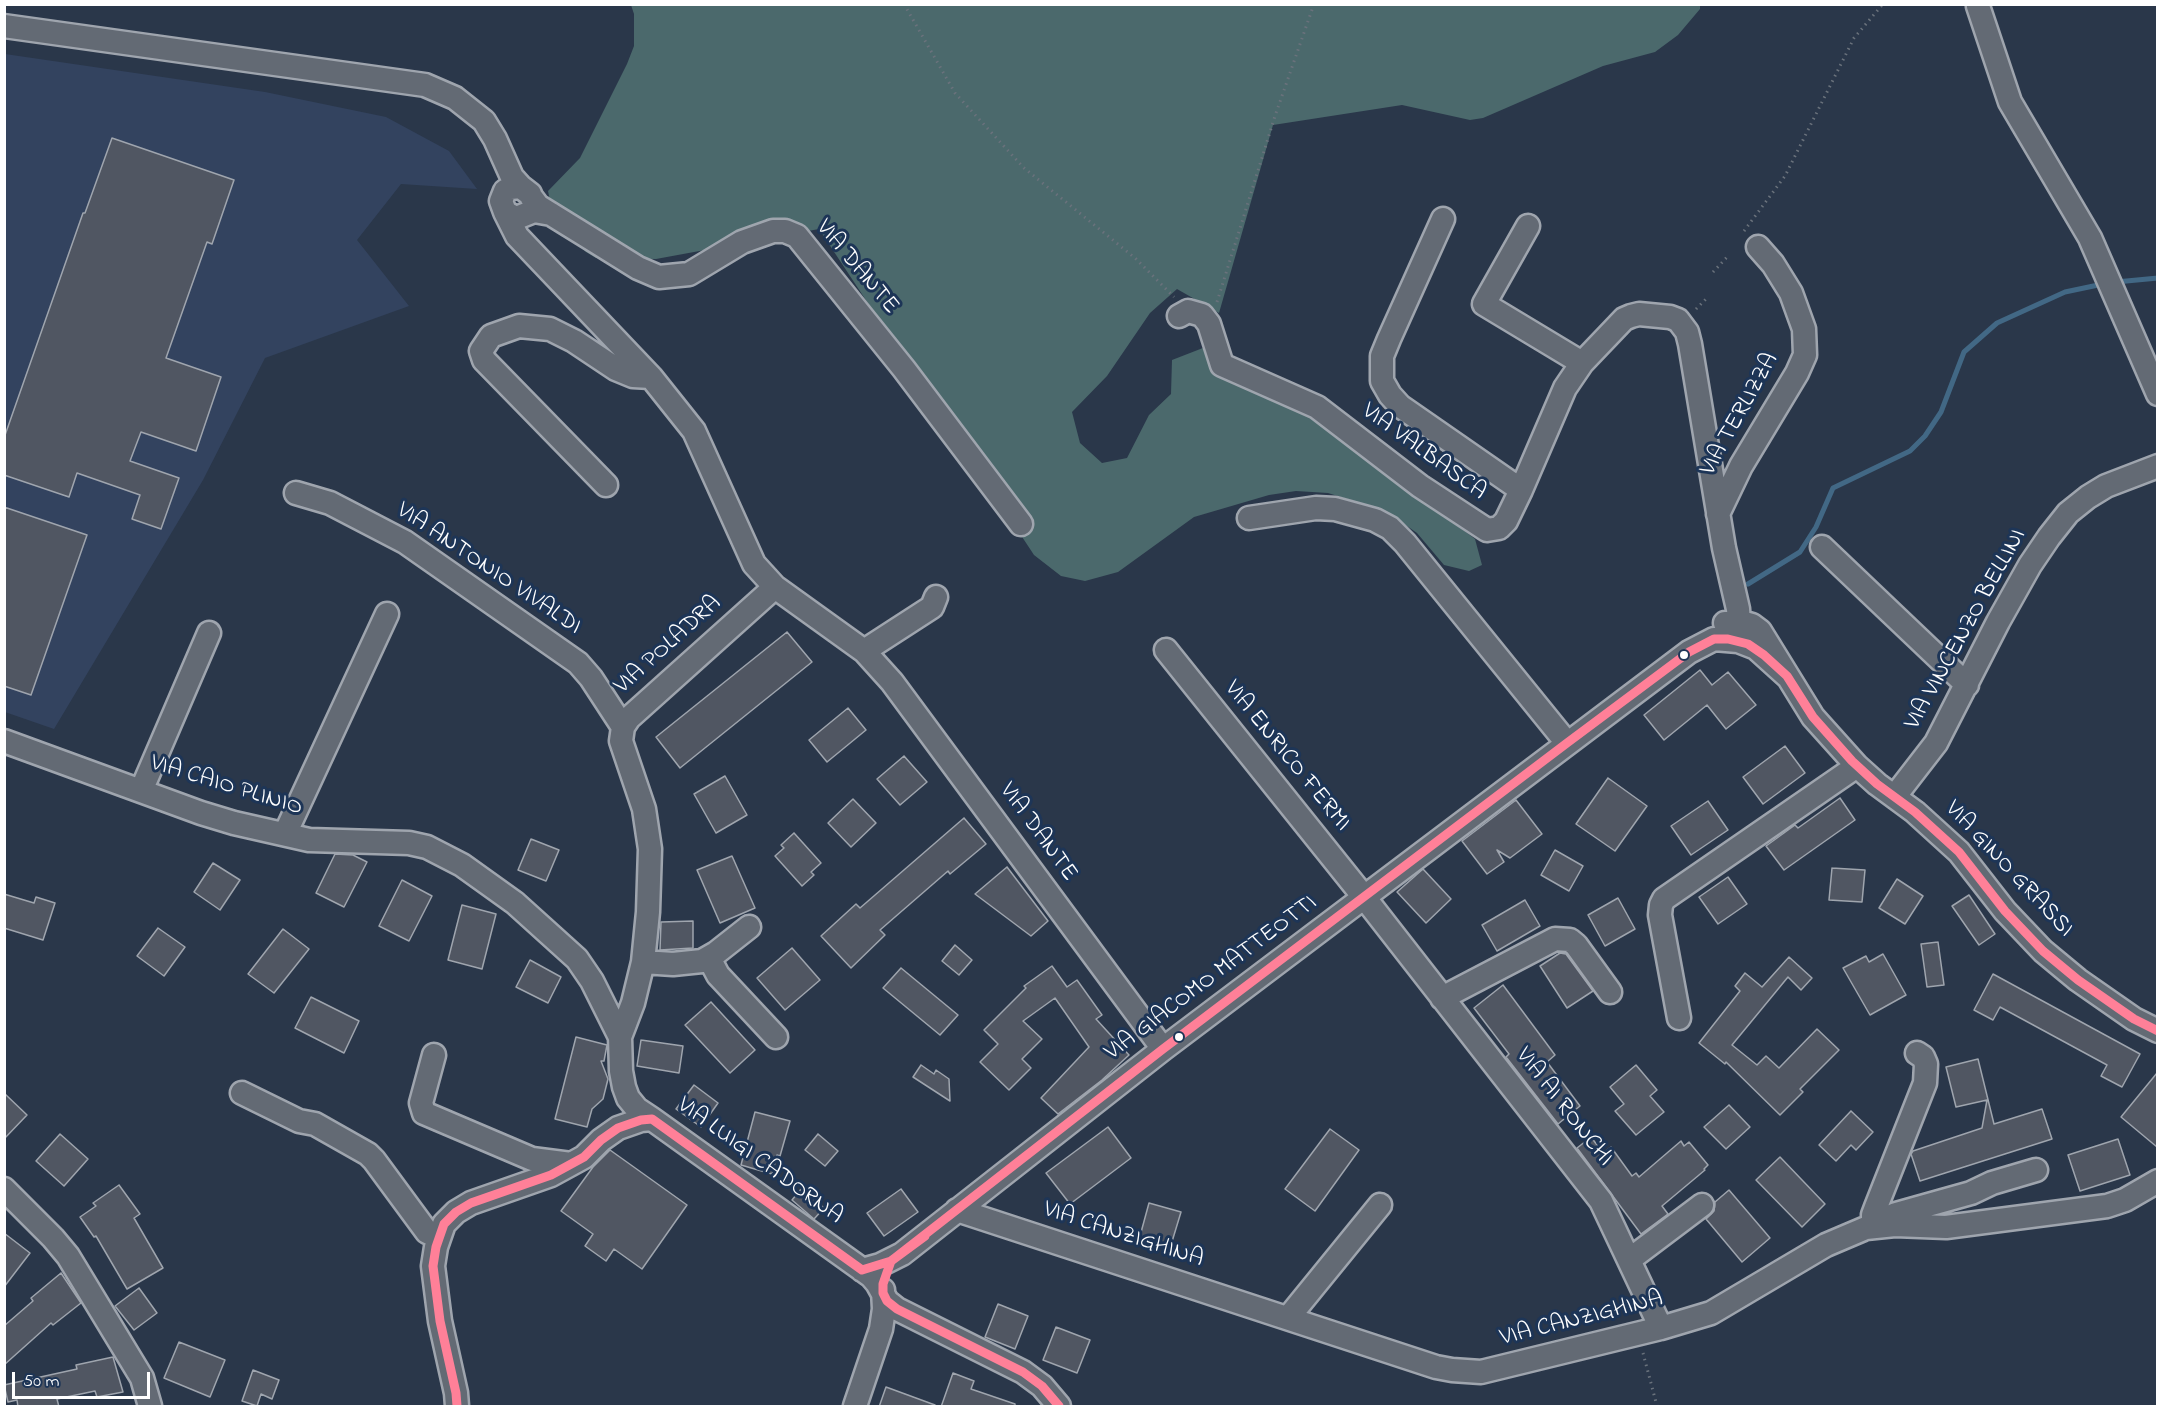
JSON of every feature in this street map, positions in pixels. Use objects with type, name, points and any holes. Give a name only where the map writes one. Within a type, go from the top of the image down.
[{"type":"street","points":[[1978,6],[2010,102],[2090,238],[2157,394]]},
{"type":"street","points":[[4,26],[425,85],[441,90],[484,121],[495,139],[519,203]]},
{"type":"street","name":"VIA DANTE","points":[[1021,524],[904,369],[797,236],[786,231],[773,231],[742,242],[689,274],[659,277],[638,268],[538,206],[519,203],[517,236],[651,377],[694,431],[754,564],[776,587],[864,651],[892,682],[1164,1049]]},
{"type":"street","points":[[1443,219],[1385,348],[1382,381],[1400,406],[1521,490]]},
{"type":"street","points":[[1528,226],[1484,304],[1582,363]]},
{"type":"street","name":"VIA TERLIZZA","points":[[1718,514],[1741,466],[1805,356],[1804,329],[1791,293],[1773,264],[1758,248]]},
{"type":"street","points":[[1184,314],[1195,311],[1202,315],[1209,324]]},
{"type":"street","name":"VIA VALBASCA","points":[[1209,324],[1222,365],[1317,408],[1420,486],[1482,529],[1496,529],[1502,526],[1521,490],[1565,388],[1582,363],[1624,319],[1639,314],[1670,317],[1682,324],[1690,344],[1738,632]]},
{"type":"street","points":[[606,485],[484,360],[481,351],[491,336],[519,326],[550,329],[574,341],[616,369],[633,376],[651,377]]},
{"type":"street","name":"VIA VINCENZO BELLINI","points":[[1895,796],[1936,743],[2030,565],[2068,513],[2106,486],[2157,466]]},
{"type":"street","name":"VIA ANTONIO VIVALDI","points":[[296,493],[330,504],[405,542],[578,663],[591,678],[622,727]]},
{"type":"street","points":[[1249,518],[1316,508],[1335,509],[1375,520],[1390,528],[1405,543],[1567,743]]},
{"type":"street","points":[[1822,547],[1967,685]]},
{"type":"street","name":"VIA POLADRA","points":[[620,1036],[633,1003],[643,962],[648,912],[649,834],[644,809],[621,741],[622,727],[629,718],[776,587]]},
{"type":"street","points":[[864,651],[933,607],[936,597]]},
{"type":"street","points":[[285,834],[387,614]]},
{"type":"street","name":"VIA GIACOMO MATTEOTTI","points":[[862,1269],[891,1261],[1164,1049],[1689,652],[1714,639],[1738,632]]},
{"type":"street","name":"VIA GINO GRASSI","points":[[1738,632],[1787,676],[1813,717],[1857,766],[1932,825],[1959,852],[2005,911],[2043,951],[2134,1019],[2157,1031]]},
{"type":"street","points":[[141,791],[209,633]]},
{"type":"street","name":"VIA ENRICO FERMI","points":[[1166,650],[1364,897]]},
{"type":"street","name":"VIA CAIO PLINIO","points":[[4,741],[234,823],[327,842],[408,843],[427,847],[462,865],[514,903],[578,959],[620,1036],[624,1087],[628,1098],[637,1109],[652,1119]]},
{"type":"street","points":[[1679,1018],[1660,915],[1664,899],[1857,766]]},
{"type":"street","name":"VIA AI RONCHI","points":[[1364,897],[1601,1200],[1661,1328]]},
{"type":"street","points":[[643,962],[694,962],[709,958],[749,927]]},
{"type":"street","points":[[1442,998],[1555,939],[1570,940],[1576,945],[1610,992]]},
{"type":"street","points":[[709,958],[718,975],[776,1037]]},
{"type":"street","points":[[1873,1227],[1873,1215],[1925,1083],[1926,1064],[1923,1057],[1917,1053]]},
{"type":"street","points":[[434,1055],[421,1103],[424,1113],[532,1160],[572,1164]]},
{"type":"street","points":[[242,1093],[299,1120],[315,1124],[368,1154],[427,1232],[439,1238]]},
{"type":"street","name":"VIA LUIGI CADORNA","points":[[457,1407],[440,1321],[433,1266],[444,1224],[456,1212],[471,1203],[551,1175],[584,1157],[610,1133],[630,1124],[652,1119],[862,1269],[877,1283],[887,1301],[897,1309],[1034,1379],[1059,1407]]},
{"type":"street","name":"VIA CANZIGHINA","points":[[1873,1227],[1896,1214],[1971,1193],[1992,1183],[2036,1170]]},
{"type":"street","name":"VIA CANZIGHINA","points":[[957,1210],[1436,1367],[1469,1372],[1491,1371],[1661,1328],[1710,1313],[1826,1245],[1851,1233],[1873,1227],[1895,1225],[1946,1227],[2107,1206],[2125,1200],[2157,1181]]},
{"type":"street","points":[[4,1189],[68,1256],[142,1377],[150,1407]]},
{"type":"street","points":[[1280,1315],[1380,1205]]},
{"type":"street","points":[[1629,1260],[1702,1205]]},
{"type":"street","points":[[1280,1315],[1355,1213]]},
{"type":"street","points":[[855,1407],[881,1329],[884,1310],[884,1278],[891,1261]]},
{"type":"path","points":[[904,4],[955,93],[1024,168],[1136,258],[1184,314]]},
{"type":"path","points":[[1209,324],[1220,297],[1275,116],[1314,4]]},
{"type":"path","points":[[1758,248],[1743,233],[1785,176],[1854,38],[1883,4]]},
{"type":"path","points":[[1713,272],[1729,255]]},
{"type":"path","points":[[1638,1334],[1657,1407]]},
{"type":"shaded area","points":[[5,54],[265,92],[386,117],[449,151],[477,189],[401,184],[357,240],[409,306],[265,358],[203,480],[54,729],[5,712]]},
{"type":"green space","points":[[631,5],[1700,5],[1700,9],[1678,35],[1655,52],[1603,66],[1483,118],[1470,120],[1402,105],[1273,125],[1219,313],[1177,289],[1150,313],[1107,376],[1072,412],[1080,443],[1102,463],[1127,458],[1149,415],[1171,394],[1172,360],[1226,339],[1235,376],[1305,403],[1436,505],[1450,520],[1475,539],[1482,565],[1469,571],[1444,565],[1417,533],[1376,508],[1328,493],[1296,491],[1269,495],[1194,517],[1118,572],[1085,581],[1061,576],[1034,555],[819,229],[656,259],[596,258],[573,240],[561,236],[556,230],[548,191],[580,158],[627,64],[634,46],[634,14]]},
{"type":"building","points":[[112,138],[234,180],[212,244],[207,242],[166,358],[221,377],[196,451],[141,432],[130,461],[179,478],[161,529],[132,519],[140,495],[77,473],[69,497],[4,475],[4,438],[83,213],[85,213]]},
{"type":"building","points":[[4,507],[87,535],[31,695],[4,686]]},
{"type":"building","points":[[787,632],[812,662],[680,768],[656,737]]},
{"type":"building","points":[[1700,670],[1712,685],[1728,672],[1756,705],[1726,729],[1707,705],[1664,740],[1644,715]]},
{"type":"building","points":[[848,708],[866,730],[827,762],[809,740]]},
{"type":"building","points":[[1785,746],[1805,773],[1763,804],[1743,777]]},
{"type":"building","points":[[904,756],[927,782],[900,805],[877,779]]},
{"type":"building","points":[[725,776],[747,815],[716,833],[694,794]]},
{"type":"building","points":[[1608,778],[1647,806],[1615,851],[1576,824]]},
{"type":"building","points":[[1840,798],[1855,820],[1784,870],[1766,846],[1795,825],[1798,828]]},
{"type":"building","points":[[853,799],[876,823],[851,847],[828,823]]},
{"type":"building","points":[[1516,800],[1542,834],[1510,858],[1497,850],[1504,862],[1487,874],[1462,841]]},
{"type":"building","points":[[1708,801],[1728,830],[1691,855],[1671,826]]},
{"type":"building","points":[[964,818],[986,844],[950,874],[948,871],[880,930],[885,935],[851,968],[821,936],[856,904],[860,908]]},
{"type":"building","points":[[794,833],[821,863],[811,872],[814,875],[802,886],[775,856],[784,848],[781,845]]},
{"type":"building","points":[[531,839],[559,850],[546,881],[518,870]]},
{"type":"building","points":[[1555,850],[1583,866],[1569,891],[1541,875]]},
{"type":"building","points":[[335,854],[353,855],[367,862],[344,907],[316,893]]},
{"type":"building","points":[[732,856],[755,908],[720,923],[697,870]]},
{"type":"building","points":[[213,863],[240,880],[220,910],[194,892]]},
{"type":"building","points":[[1007,867],[1048,921],[1031,936],[975,894]]},
{"type":"building","points":[[1832,868],[1865,870],[1862,902],[1829,900]]},
{"type":"building","points":[[1423,869],[1451,899],[1426,923],[1397,892]]},
{"type":"building","points":[[1728,877],[1747,904],[1718,924],[1699,897]]},
{"type":"building","points":[[1897,879],[1923,896],[1905,924],[1879,908]]},
{"type":"building","points":[[402,880],[432,896],[409,941],[379,926]]},
{"type":"building","points":[[4,894],[34,903],[36,897],[55,903],[43,940],[4,928]]},
{"type":"building","points":[[1969,895],[1995,934],[1979,945],[1952,906]]},
{"type":"building","points":[[1618,898],[1635,929],[1605,946],[1588,915]]},
{"type":"building","points":[[1525,900],[1540,926],[1497,951],[1482,925]]},
{"type":"building","points":[[462,905],[496,914],[482,969],[448,960]]},
{"type":"building","points":[[693,921],[693,948],[660,950],[661,922]]},
{"type":"building","points":[[158,928],[185,947],[164,976],[137,956]]},
{"type":"building","points":[[283,929],[309,949],[274,993],[248,974]]},
{"type":"building","points":[[1938,942],[1944,985],[1927,987],[1921,944]]},
{"type":"building","points":[[955,945],[972,960],[959,975],[942,961]]},
{"type":"building","points":[[792,948],[820,980],[785,1010],[757,978]]},
{"type":"building","points":[[1560,953],[1566,954],[1593,991],[1567,1008],[1540,966]]},
{"type":"building","points":[[1883,954],[1906,995],[1870,1015],[1843,968],[1866,956],[1869,962]]},
{"type":"building","points":[[1789,957],[1812,978],[1801,990],[1788,977],[1732,1045],[1757,1065],[1766,1056],[1779,1068],[1817,1029],[1839,1050],[1800,1089],[1803,1092],[1780,1115],[1726,1062],[1725,1064],[1699,1043],[1740,991],[1735,986],[1745,973],[1762,987]]},
{"type":"building","points":[[530,960],[561,977],[548,1003],[516,987]]},
{"type":"building","points":[[1052,966],[1067,987],[1077,980],[1102,1015],[1096,1019],[1129,1055],[1102,1080],[1058,1114],[1041,1098],[1089,1047],[1055,998],[1023,1021],[1042,1039],[1022,1059],[1031,1068],[1009,1090],[980,1062],[998,1044],[984,1030],[1026,988],[1024,986]]},
{"type":"building","points":[[901,968],[958,1015],[940,1035],[883,988]]},
{"type":"building","points":[[1993,974],[2140,1054],[2122,1087],[2101,1076],[2107,1065],[2000,1007],[1993,1020],[1974,1010]]},
{"type":"building","points":[[1503,985],[1555,1055],[1547,1062],[1580,1106],[1558,1124],[1506,1057],[1509,1054],[1474,1008]]},
{"type":"building","points":[[311,997],[359,1021],[344,1053],[295,1028]]},
{"type":"building","points":[[711,1002],[755,1050],[730,1073],[685,1025]]},
{"type":"building","points":[[576,1037],[607,1045],[604,1061],[601,1061],[608,1079],[603,1099],[592,1109],[587,1127],[555,1119]]},
{"type":"building","points":[[641,1040],[683,1046],[679,1073],[637,1066]]},
{"type":"building","points":[[1978,1059],[1994,1124],[2042,1109],[2052,1139],[1920,1181],[1911,1154],[1913,1151],[1982,1128],[1987,1100],[1956,1107],[1946,1067]]},
{"type":"building","points":[[921,1065],[934,1074],[936,1070],[949,1079],[950,1101],[913,1077]]},
{"type":"building","points":[[1636,1065],[1657,1090],[1650,1096],[1664,1112],[1636,1135],[1615,1111],[1624,1104],[1610,1087]]},
{"type":"building","points":[[2157,1073],[2157,1147],[2121,1117]]},
{"type":"building","points":[[694,1085],[718,1103],[701,1127],[676,1109]]},
{"type":"building","points":[[4,1093],[27,1115],[4,1139]]},
{"type":"building","points":[[1729,1105],[1750,1127],[1726,1149],[1704,1127]]},
{"type":"building","points":[[1851,1111],[1873,1132],[1856,1150],[1851,1145],[1836,1161],[1819,1145]]},
{"type":"building","points":[[755,1112],[790,1121],[772,1174],[741,1165]]},
{"type":"building","points":[[1108,1127],[1131,1158],[1070,1204],[1046,1173]]},
{"type":"building","points":[[1330,1129],[1359,1150],[1315,1211],[1285,1189]]},
{"type":"building","points":[[60,1134],[88,1159],[64,1186],[36,1161]]},
{"type":"building","points":[[818,1134],[838,1151],[825,1166],[805,1150]]},
{"type":"building","points":[[1591,1137],[1603,1153],[1611,1147],[1632,1176],[1636,1173],[1639,1177],[1681,1141],[1684,1146],[1689,1142],[1708,1165],[1662,1206],[1668,1214],[1641,1234],[1577,1148]]},
{"type":"building","points":[[2118,1139],[2130,1175],[2080,1191],[2068,1155]]},
{"type":"building","points":[[610,1150],[687,1205],[642,1269],[614,1249],[606,1261],[585,1246],[593,1234],[561,1211],[593,1167]]},
{"type":"building","points":[[1780,1157],[1825,1204],[1802,1227],[1756,1180]]},
{"type":"building","points":[[119,1185],[140,1214],[134,1218],[163,1268],[127,1289],[96,1236],[94,1237],[80,1217],[96,1206],[93,1203]]},
{"type":"building","points":[[802,1188],[824,1208],[814,1219],[792,1200]]},
{"type":"building","points":[[901,1189],[918,1212],[884,1236],[867,1213]]},
{"type":"building","points":[[1729,1190],[1770,1238],[1742,1262],[1706,1219],[1714,1211],[1715,1202]]},
{"type":"building","points":[[1149,1203],[1181,1212],[1171,1245],[1140,1236]]},
{"type":"building","points":[[4,1233],[30,1253],[4,1287]]},
{"type":"building","points":[[61,1273],[81,1303],[53,1325],[51,1323],[4,1365],[4,1326],[33,1301],[31,1298]]},
{"type":"building","points":[[139,1288],[157,1313],[134,1330],[115,1306]]},
{"type":"building","points":[[998,1304],[1028,1316],[1015,1349],[985,1337]]},
{"type":"building","points":[[1056,1327],[1090,1340],[1077,1373],[1043,1360]]},
{"type":"building","points":[[179,1342],[225,1360],[210,1397],[164,1378]]},
{"type":"building","points":[[113,1357],[123,1392],[97,1397],[95,1391],[57,1399],[59,1407],[18,1407],[17,1400],[8,1402],[4,1385],[77,1369],[76,1365]]},
{"type":"building","points":[[253,1370],[279,1380],[272,1399],[261,1394],[257,1406],[242,1401]]},
{"type":"building","points":[[953,1373],[974,1381],[971,1389],[1015,1404],[1015,1407],[941,1407]]},
{"type":"building","points":[[886,1387],[935,1405],[934,1407],[879,1407]]},
{"type":"waterway","points":[[2116,282],[2158,278]]},
{"type":"waterway","points":[[1748,584],[1800,552],[1816,527],[1833,488],[1910,451],[1925,436],[1941,412],[1964,352],[1997,323],[2065,292],[2103,284]]},
{"type":"transit line","points":[[457,1406],[440,1321],[433,1266],[436,1247],[444,1224],[456,1212],[471,1203],[551,1175],[584,1157],[601,1140],[618,1128],[641,1120],[652,1119],[862,1270],[891,1261],[1163,1049],[1567,743],[1689,652],[1714,639],[1728,639],[1748,644],[1764,655],[1787,676],[1813,717],[1852,761],[1877,784],[1915,812],[1959,852],[2005,911],[2043,951],[2078,980],[2134,1019],[2158,1031]]},
{"type":"transit line","points":[[925,1236],[891,1261],[883,1284],[883,1293],[887,1301],[897,1309],[1023,1372],[1042,1386],[1059,1406]]}]
